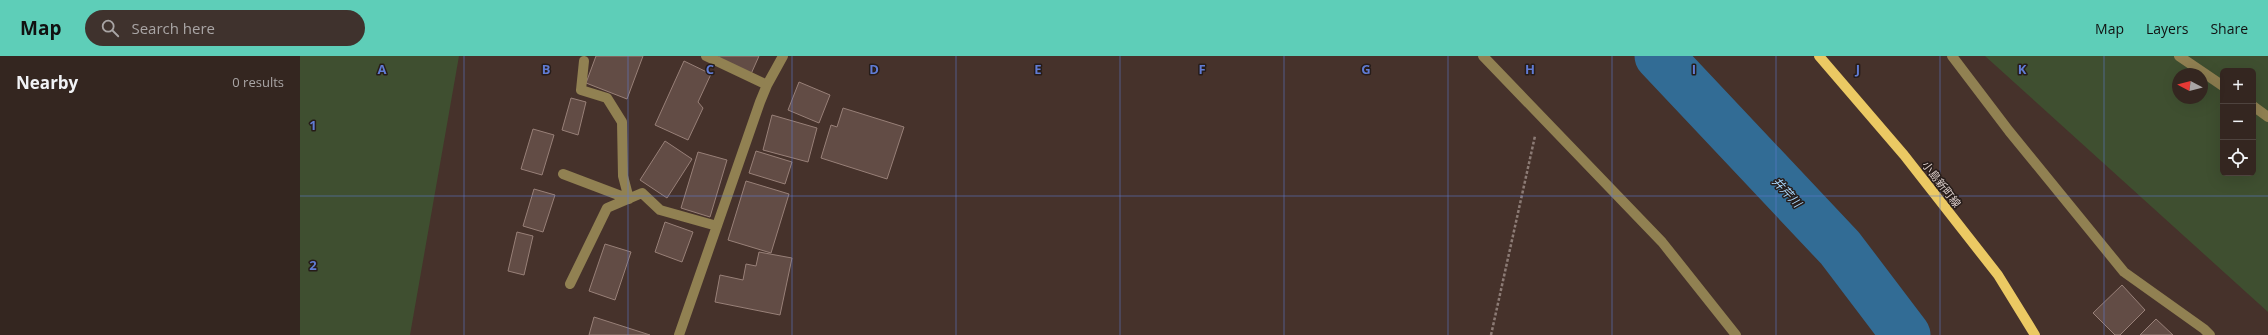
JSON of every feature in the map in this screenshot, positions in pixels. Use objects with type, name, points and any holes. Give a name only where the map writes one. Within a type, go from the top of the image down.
[{"type":"main road","name":"小島新町線","points":[[1819,56],[1904,155],[1998,274],[2035,335]]},
{"type":"street","points":[[706,56],[767,85]]},
{"type":"street","points":[[679,335],[767,85],[783,56]]},
{"type":"street","points":[[1483,56],[1662,242],[1736,335]]},
{"type":"street","points":[[1952,56],[2009,131],[2124,272],[2204,328],[2210,335]]},
{"type":"street","points":[[2179,56],[2220,84]]},
{"type":"street","points":[[584,61],[581,90],[607,98],[622,122],[623,176],[629,199]]},
{"type":"street","points":[[2256,108],[2268,117]]},
{"type":"street","points":[[563,174],[629,199]]},
{"type":"street","points":[[570,284],[607,208],[642,193],[660,210],[717,226]]},
{"type":"path","points":[[1491,335],[1539,115]]},
{"type":"green space","points":[[300,56],[459,56],[410,335],[300,335]]},
{"type":"green space","points":[[1985,56],[2268,56],[2268,312]]},
{"type":"building","points":[[596,56],[643,56],[627,99],[586,83]]},
{"type":"building","points":[[719,56],[759,56],[751,74],[718,59]]},
{"type":"building","points":[[684,61],[711,74],[698,102],[703,108],[688,140],[655,125]]},
{"type":"building","points":[[799,82],[830,95],[819,123],[788,110]]},
{"type":"building","points":[[571,98],[586,102],[578,135],[562,130]]},
{"type":"building","points":[[843,108],[904,127],[887,179],[821,158],[831,125],[837,127]]},
{"type":"building","points":[[772,115],[817,128],[808,162],[763,150]]},
{"type":"building","points":[[533,129],[554,135],[542,175],[521,169]]},
{"type":"building","points":[[665,141],[692,159],[667,198],[640,180]]},
{"type":"building","points":[[756,151],[792,162],[785,184],[749,173]]},
{"type":"building","points":[[698,152],[727,160],[710,217],[681,208]]},
{"type":"building","points":[[746,181],[789,194],[771,253],[728,240]]},
{"type":"building","points":[[534,189],[555,195],[543,232],[523,226]]},
{"type":"building","points":[[665,222],[693,232],[682,262],[655,252]]},
{"type":"building","points":[[517,232],[533,236],[524,275],[508,271]]},
{"type":"building","points":[[605,244],[631,252],[615,300],[589,291]]},
{"type":"building","points":[[759,252],[792,258],[780,315],[715,302],[720,275],[743,280],[746,264],[756,266]]},
{"type":"building","points":[[2122,285],[2145,310],[2120,335],[2115,335],[2093,313]]},
{"type":"building","points":[[594,317],[650,335],[589,335]]},
{"type":"building","points":[[2156,319],[2173,335],[2140,335]]},
{"type":"waterway","name":"井芹川","points":[[1659,56],[1840,248],[1906,335]]}]
